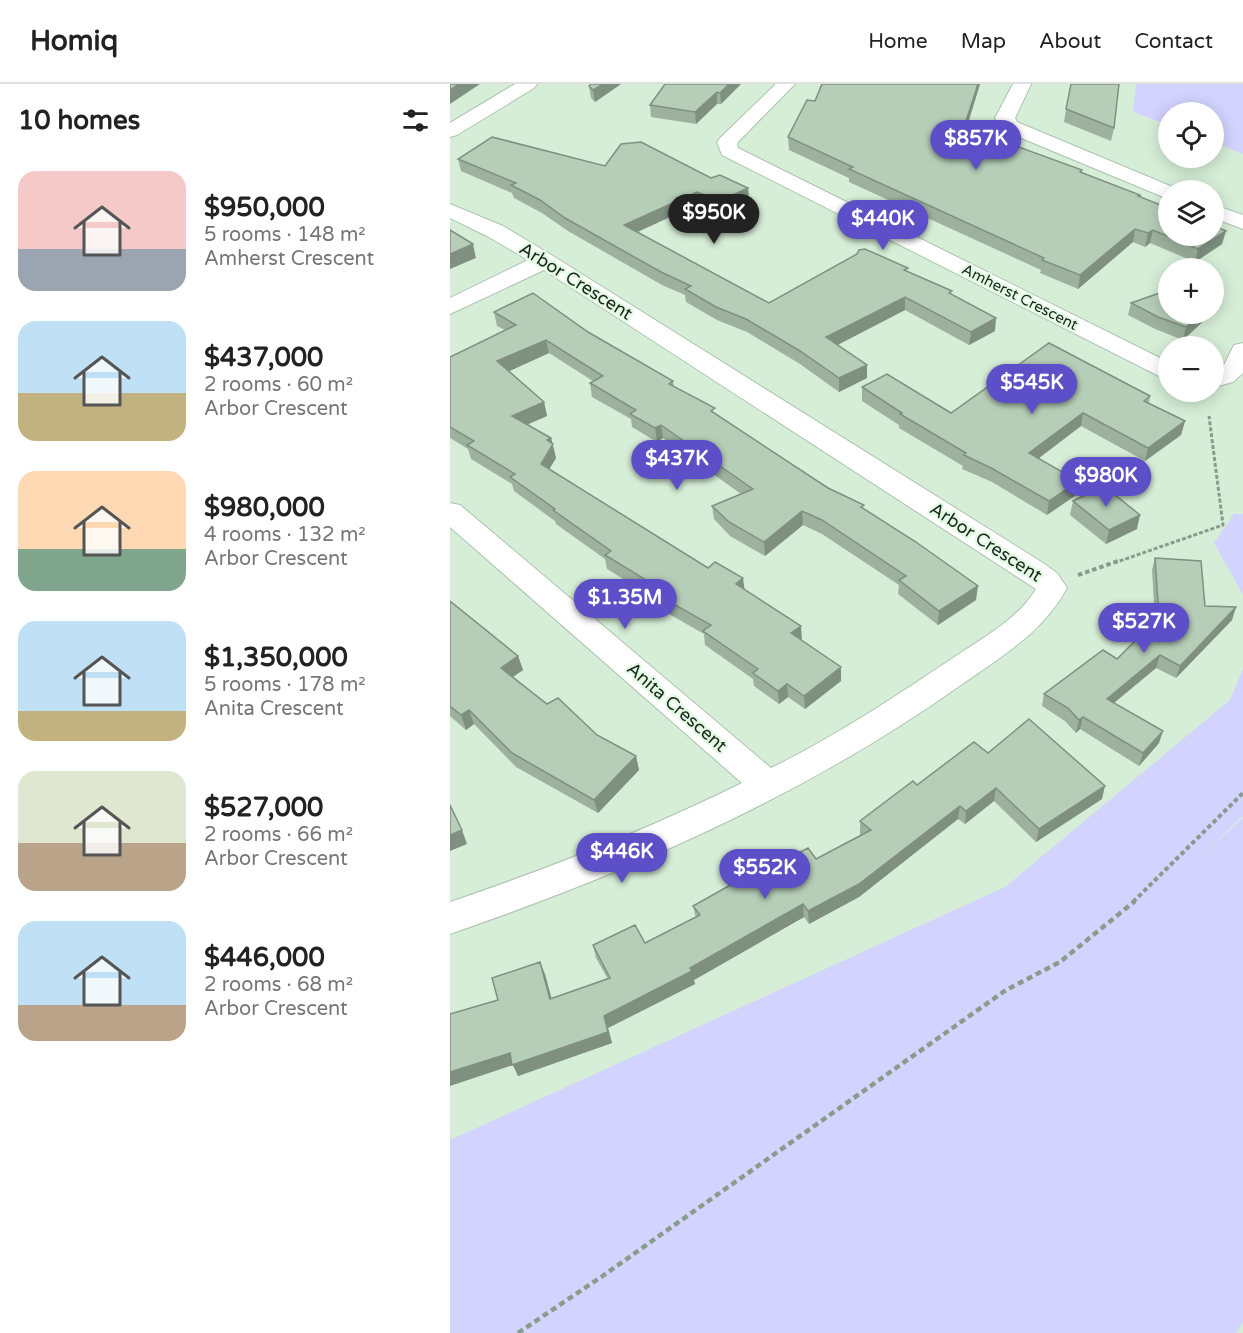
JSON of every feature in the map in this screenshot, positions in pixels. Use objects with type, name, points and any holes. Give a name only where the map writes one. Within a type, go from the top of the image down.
[{"type":"street","points":[[450,131],[528,84]]},
{"type":"street","name":"Amherst Crescent","points":[[786,84],[727,142],[726,146],[729,150],[1158,366]]},
{"type":"street","points":[[1022,84],[1005,118],[1009,126],[1158,188]]},
{"type":"street","name":"Arbor Crescent","points":[[450,210],[495,231],[545,261],[1032,570],[1046,580],[1052,588],[1040,609],[1029,620],[953,675],[875,726],[767,785],[672,833],[556,881],[450,918]]},
{"type":"street","points":[[1224,215],[1243,223]]},
{"type":"street","points":[[450,307],[545,261]]},
{"type":"street","points":[[1224,376],[1233,371],[1243,350]]},
{"type":"street","name":"Anita Crescent","points":[[450,512],[767,785]]},
{"type":"path","points":[[1052,588],[1075,576],[1223,525],[1209,416]]},
{"type":"path","points":[[518,1333],[604,1275],[1006,990],[1060,962],[1137,899],[1243,793]]},
{"type":"shaded area","points":[[1136,84],[1243,84],[1243,154],[1224,146],[1224,102],[1158,102],[1158,121],[1133,112]]},
{"type":"shaded area","points":[[1234,514],[1243,514],[1243,595],[1214,543]]},
{"type":"shaded area","points":[[1243,669],[1243,816],[1193,864],[1243,818],[1243,1322],[1236,1333],[450,1333],[450,1140],[1005,887],[1230,700]]},
{"type":"building","points":[[450,84],[459,84],[450,90]]},
{"type":"building","points":[[603,84],[593,90],[589,86]]},
{"type":"building","points":[[665,84],[729,84],[695,112],[650,105]]},
{"type":"building","points":[[822,84],[978,84],[964,127],[1082,170],[1080,172],[1158,204],[1158,232],[1153,230],[1148,233],[1135,229],[1080,275],[1042,260],[1044,258],[849,169],[853,167],[788,137],[807,100],[815,101]]},
{"type":"building","points":[[1071,84],[1119,84],[1114,128],[1066,109]]},
{"type":"building","points":[[492,137],[605,166],[621,144],[641,142],[711,178],[720,175],[748,188],[720,201],[697,192],[624,225],[769,303],[857,254],[859,250],[865,249],[908,268],[904,270],[952,291],[949,293],[996,318],[971,332],[905,297],[826,337],[867,365],[839,378],[800,351],[746,319],[716,307],[685,289],[691,286],[661,272],[511,185],[516,183],[458,159]]},
{"type":"building","points":[[450,230],[473,244],[450,254]]},
{"type":"building","points":[[533,293],[588,332],[673,381],[669,384],[715,408],[711,411],[828,488],[864,505],[861,507],[978,586],[939,611],[899,580],[906,576],[822,520],[802,511],[764,542],[729,522],[712,506],[753,489],[661,425],[655,428],[630,414],[636,410],[590,383],[603,376],[546,340],[497,361],[544,402],[512,416],[551,438],[547,440],[553,444],[541,464],[708,568],[715,562],[743,578],[736,584],[801,626],[791,633],[841,667],[804,696],[787,684],[778,691],[753,673],[758,669],[703,631],[711,625],[645,588],[651,583],[605,555],[611,551],[510,477],[515,474],[467,445],[474,441],[450,427],[450,357],[516,325],[494,312]]},
{"type":"building","points":[[1158,294],[1158,317],[1131,303]]},
{"type":"building","points":[[1049,343],[1150,396],[1144,401],[1185,421],[1148,448],[1083,413],[1029,453],[1078,481],[1049,501],[964,455],[966,453],[900,414],[902,413],[862,387],[887,374],[951,413]]},
{"type":"building","points":[[1104,486],[1140,515],[1109,530],[1073,501]]},
{"type":"building","points":[[1155,558],[1201,561],[1205,606],[1236,607],[1180,666],[1160,655],[1107,699],[1163,731],[1143,753],[1083,717],[1079,720],[1068,708],[1044,694],[1103,650],[1117,659],[1159,617]]},
{"type":"building","points":[[450,601],[518,656],[501,668],[547,704],[558,698],[597,735],[636,756],[594,800],[512,753],[469,710],[461,715],[450,706]]},
{"type":"building","points":[[1029,719],[1105,786],[1039,829],[996,788],[966,811],[960,806],[859,884],[808,911],[803,904],[690,968],[692,971],[604,1016],[608,1032],[512,1065],[510,1053],[450,1072],[450,1014],[498,1000],[492,978],[540,962],[550,999],[610,978],[593,945],[635,925],[645,943],[700,915],[693,906],[757,870],[759,873],[808,848],[816,859],[871,830],[860,821],[913,781],[917,785],[974,742],[988,753]]},
{"type":"building","points":[[450,805],[462,830],[450,835]]}]
